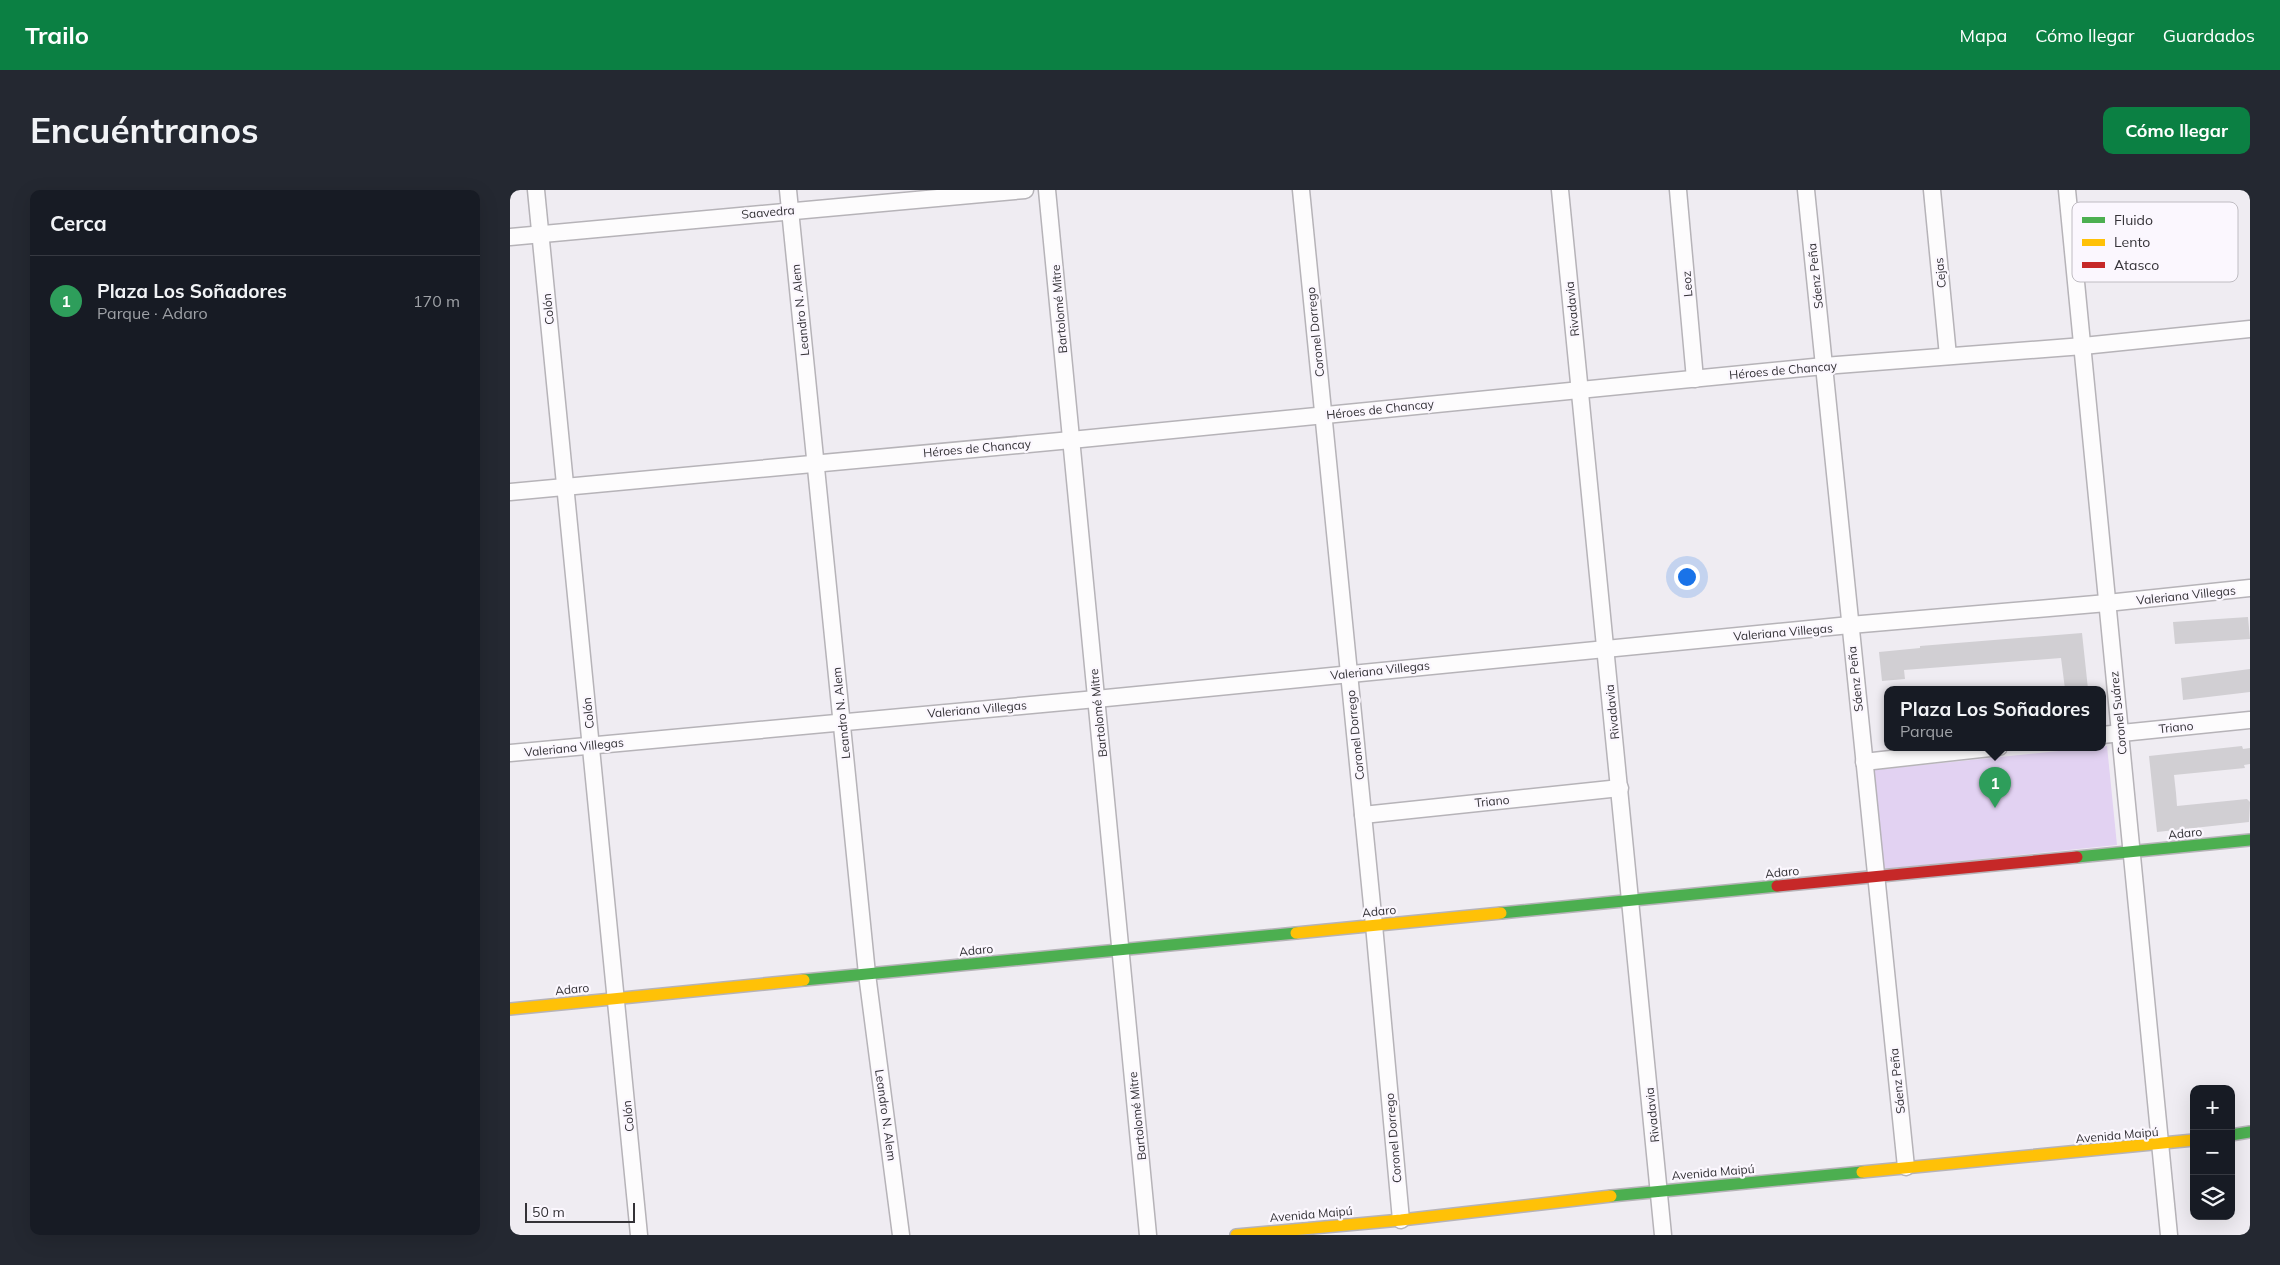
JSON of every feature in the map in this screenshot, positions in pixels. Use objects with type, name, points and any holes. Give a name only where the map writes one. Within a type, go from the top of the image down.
[{"type":"street","name":"Colón","points":[[536,190],[640,1235]]},
{"type":"street","name":"Leandro N. Alem","points":[[788,190],[867,974],[901,1235]]},
{"type":"street","name":"Saavedra","points":[[510,237],[1025,190]]},
{"type":"street","name":"Bartolomé Mitre","points":[[1048,190],[1148,1235]]},
{"type":"street","name":"Coronel Dorrego","points":[[1301,190],[1374,925],[1401,1220]]},
{"type":"street","name":"Rivadavia","points":[[1560,190],[1663,1235]]},
{"type":"street","name":"Leoz","points":[[1678,190],[1695,379]]},
{"type":"street","name":"Sáenz Peña","points":[[1806,190],[1906,1167]]},
{"type":"street","name":"Cejas","points":[[1932,190],[1948,356]]},
{"type":"street","name":"Coronel Suárez","points":[[2067,190],[2072,242]]},
{"type":"street","name":"Coronel Suárez","points":[[2076,282],[2169,1235]]},
{"type":"street","name":"Héroes de Chancay","points":[[510,492],[815,462],[1072,440],[1824,366],[2082,346],[2250,329]]},
{"type":"street","name":"Valeriana Villegas","points":[[510,753],[1096,699],[1349,673],[1850,625],[2108,603],[2250,588]]},
{"type":"street","name":"Triano","points":[[2106,735],[2250,720]]},
{"type":"street","points":[[1864,762],[1963,751]]},
{"type":"street","name":"Triano","points":[[1363,815],[1620,788]]},
{"type":"street","name":"Adaro","points":[[510,1009],[2250,840]]},
{"type":"street","points":[[2235,1134],[2250,1132]]},
{"type":"street","name":"Avenida Maipú","points":[[1236,1235],[1401,1220],[1660,1191],[2160,1145],[2190,1141]]},
{"type":"shaded area","points":[[2106,746],[2117,845],[1883,869],[1874,770],[2058,751],[2106,751]]},
{"type":"building","points":[[2248,617],[2250,639],[2175,644],[2173,622]]},
{"type":"building","points":[[2082,633],[2088,686],[2065,686],[2061,658],[1904,670],[1905,679],[1882,681],[1879,652],[1920,648],[1920,646]]},
{"type":"building","points":[[2250,669],[2250,692],[2183,700],[2181,678]]},
{"type":"building","points":[[2242,746],[2243,749],[2250,748],[2250,764],[2244,765],[2245,768],[2174,775],[2177,806],[2247,799],[2250,802],[2249,822],[2157,832],[2149,756]]},
{"type":"traffic: fast","points":[[2077,857],[2250,840]]},
{"type":"traffic: fast","points":[[1501,913],[1777,886]]},
{"type":"traffic: fast","points":[[804,980],[1296,933]]},
{"type":"traffic: fast","points":[[2235,1134],[2250,1132]]},
{"type":"traffic: fast","points":[[1611,1196],[1862,1172]]},
{"type":"traffic: slow","points":[[1296,933],[1501,913]]},
{"type":"traffic: slow","points":[[510,1009],[804,980]]},
{"type":"traffic: slow","points":[[1862,1172],[2190,1140]]},
{"type":"traffic: slow","points":[[1236,1235],[1401,1220],[1611,1196]]},
{"type":"traffic: jam","points":[[1777,886],[2077,857]]},
{"type":"place","name":"Plaza Los Soñadores","points":[[1995,808]]}]
